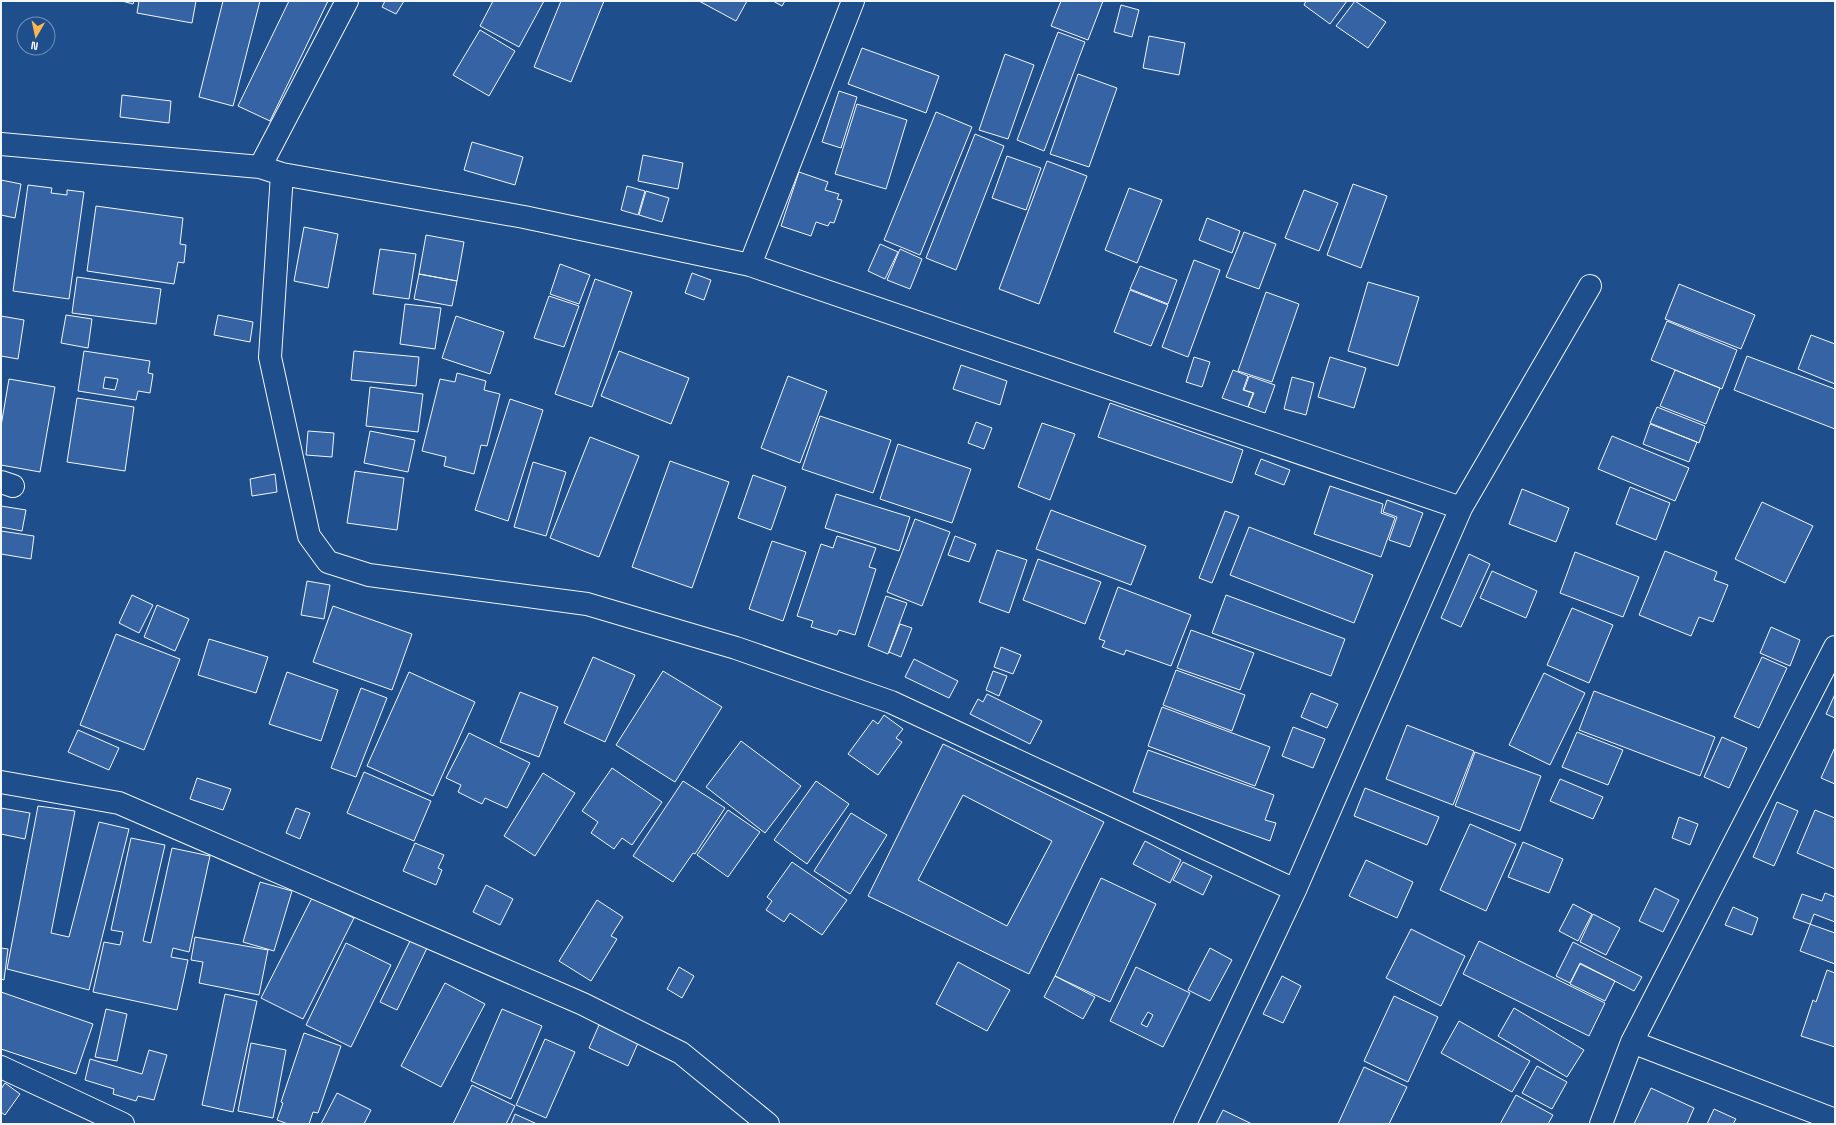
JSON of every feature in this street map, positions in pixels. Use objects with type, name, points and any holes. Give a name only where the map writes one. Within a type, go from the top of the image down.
[{"type":"street","points":[[260,167],[347,1]]},
{"type":"street","points":[[750,265],[853,1]]},
{"type":"street","points":[[1,144],[260,167],[282,174],[524,217],[750,265],[1461,508]]},
{"type":"street","points":[[282,174],[270,357],[309,536],[328,562],[369,575],[587,604],[736,648],[891,702],[1295,890]]},
{"type":"street","points":[[1185,1124],[1295,890],[1461,508],[1590,286]]},
{"type":"street","points":[[1601,1124],[1632,1042],[1835,647]]},
{"type":"street","points":[[1,782],[119,803],[583,1004],[681,1053],[768,1124]]},
{"type":"street","points":[[1632,1042],[1835,1120]]},
{"type":"street","points":[[1,1067],[124,1124]]},
{"type":"building","points":[[122,1],[134,1],[133,4]]},
{"type":"building","points":[[139,1],[196,1],[192,23],[137,13]]},
{"type":"building","points":[[223,1],[260,1],[233,106],[199,97]]},
{"type":"building","points":[[289,1],[328,1],[270,121],[238,106]]},
{"type":"building","points":[[385,1],[404,1],[396,14],[382,7]]},
{"type":"building","points":[[493,1],[544,1],[519,47],[480,26]]},
{"type":"building","points":[[561,1],[604,1],[571,82],[534,67]]},
{"type":"building","points":[[699,1],[747,1],[736,21]]},
{"type":"building","points":[[773,1],[785,1],[782,6]]},
{"type":"building","points":[[1061,1],[1103,1],[1088,40],[1051,26]]},
{"type":"building","points":[[1306,1],[1347,1],[1330,24],[1304,5]]},
{"type":"building","points":[[1355,1],[1386,22],[1368,48],[1336,26]]},
{"type":"building","points":[[1121,5],[1139,10],[1132,37],[1114,32]]},
{"type":"building","points":[[480,30],[515,51],[489,96],[453,75]]},
{"type":"building","points":[[1058,32],[1085,42],[1044,151],[1017,140]]},
{"type":"building","points":[[1149,36],[1185,43],[1179,75],[1143,68]]},
{"type":"building","points":[[862,48],[939,76],[926,113],[848,84]]},
{"type":"building","points":[[1005,54],[1034,65],[1008,139],[979,130]]},
{"type":"building","points":[[1078,74],[1117,88],[1089,167],[1050,154]]},
{"type":"building","points":[[839,91],[857,97],[841,148],[822,142]]},
{"type":"building","points":[[122,95],[171,101],[169,123],[120,117]]},
{"type":"building","points":[[857,104],[907,120],[886,189],[835,174]]},
{"type":"building","points":[[936,112],[972,127],[920,255],[884,240]]},
{"type":"building","points":[[975,134],[1004,146],[956,270],[926,258]]},
{"type":"building","points":[[472,142],[523,157],[515,185],[464,170]]},
{"type":"building","points":[[643,155],[683,163],[678,189],[638,181]]},
{"type":"building","points":[[1007,156],[1041,168],[1026,210],[992,198]]},
{"type":"building","points":[[1047,161],[1087,176],[1039,304],[999,289]]},
{"type":"building","points":[[799,172],[828,182],[825,190],[839,194],[837,199],[842,200],[834,223],[830,222],[828,226],[816,222],[811,236],[781,226]]},
{"type":"building","points":[[1,180],[21,184],[15,218],[1,215]]},
{"type":"building","points":[[1353,184],[1387,196],[1361,268],[1327,255]]},
{"type":"building","points":[[28,185],[52,188],[51,193],[67,195],[67,190],[84,192],[69,299],[13,291]]},
{"type":"building","points":[[627,186],[645,191],[638,215],[621,210]]},
{"type":"building","points":[[1129,188],[1162,200],[1137,263],[1105,250]]},
{"type":"building","points":[[1304,190],[1338,203],[1319,251],[1285,238]]},
{"type":"building","points":[[646,191],[669,198],[662,222],[639,215]]},
{"type":"building","points":[[96,206],[183,218],[180,244],[186,245],[184,263],[178,262],[174,284],[87,271]]},
{"type":"building","points":[[1207,218],[1240,231],[1232,253],[1199,240]]},
{"type":"building","points":[[304,227],[338,234],[328,288],[294,281]]},
{"type":"building","points":[[1244,232],[1276,244],[1259,289],[1226,277]]},
{"type":"building","points":[[426,235],[464,242],[457,281],[419,274]]},
{"type":"building","points":[[880,244],[898,252],[885,279],[868,271]]},
{"type":"building","points":[[380,249],[416,254],[409,299],[373,294]]},
{"type":"building","points":[[900,249],[922,259],[910,289],[887,280]]},
{"type":"building","points":[[1194,260],[1220,270],[1188,357],[1162,347]]},
{"type":"building","points":[[560,264],[590,275],[579,304],[550,294]]},
{"type":"building","points":[[1140,266],[1177,280],[1168,304],[1130,289]]},
{"type":"building","points":[[692,273],[711,280],[704,300],[685,293]]},
{"type":"building","points":[[419,274],[457,281],[452,306],[414,299]]},
{"type":"building","points":[[77,277],[161,289],[156,324],[72,313]]},
{"type":"building","points":[[595,279],[632,292],[592,407],[555,394]]},
{"type":"building","points":[[1368,282],[1419,297],[1398,366],[1348,351]]},
{"type":"building","points":[[1679,284],[1755,315],[1741,349],[1665,319]]},
{"type":"building","points":[[1130,290],[1168,305],[1151,346],[1114,332]]},
{"type":"building","points":[[1266,292],[1299,304],[1272,382],[1238,371]]},
{"type":"building","points":[[549,296],[579,306],[564,347],[534,338]]},
{"type":"building","points":[[405,304],[441,308],[435,349],[400,344]]},
{"type":"building","points":[[66,315],[92,319],[88,348],[61,343]]},
{"type":"building","points":[[218,315],[253,322],[250,342],[214,335]]},
{"type":"building","points":[[1,316],[24,320],[18,359],[1,356]]},
{"type":"building","points":[[456,316],[504,332],[490,374],[442,358]]},
{"type":"building","points":[[1667,321],[1737,350],[1722,389],[1651,360]]},
{"type":"building","points":[[1811,335],[1835,344],[1835,384],[1798,369]]},
{"type":"building","points":[[84,351],[150,361],[148,373],[153,374],[150,393],[138,391],[136,400],[78,391]],"holes":[[[105,377],[118,379],[115,390],[103,388]]]},
{"type":"building","points":[[354,351],[419,357],[416,386],[351,380]]},
{"type":"building","points":[[619,351],[689,378],[671,424],[601,396]]},
{"type":"building","points":[[1747,356],[1835,389],[1835,429],[1734,390]]},
{"type":"building","points":[[1194,357],[1210,362],[1202,387],[1186,382]]},
{"type":"building","points":[[1330,357],[1366,368],[1354,408],[1318,397]]},
{"type":"building","points":[[961,365],[1007,381],[1000,405],[953,389]]},
{"type":"building","points":[[1233,370],[1248,376],[1243,390],[1253,393],[1248,407],[1222,398]]},
{"type":"building","points":[[1675,370],[1720,388],[1706,424],[1660,406]]},
{"type":"building","points":[[457,373],[486,381],[484,390],[500,394],[487,446],[481,445],[474,474],[444,466],[446,457],[422,451],[440,379],[455,382]]},
{"type":"building","points":[[788,376],[827,391],[800,463],[761,448]]},
{"type":"building","points":[[1249,376],[1275,385],[1265,413],[1248,407],[1254,393],[1244,390]]},
{"type":"building","points":[[1292,377],[1314,383],[1306,415],[1284,409]]},
{"type":"building","points":[[9,379],[55,387],[40,472],[1,465],[1,426]]},
{"type":"building","points":[[370,387],[423,394],[418,432],[366,426]]},
{"type":"building","points":[[77,398],[134,407],[125,471],[67,462]]},
{"type":"building","points":[[510,399],[543,410],[508,521],[475,510]]},
{"type":"building","points":[[1110,403],[1243,450],[1232,483],[1098,437]]},
{"type":"building","points":[[1657,407],[1705,426],[1699,443],[1650,423]]},
{"type":"building","points":[[820,416],[891,440],[873,493],[802,469]]},
{"type":"building","points":[[976,422],[992,428],[984,449],[968,443]]},
{"type":"building","points":[[1042,423],[1075,434],[1050,500],[1018,487]]},
{"type":"building","points":[[1650,424],[1697,442],[1689,462],[1643,444]]},
{"type":"building","points":[[308,431],[334,433],[332,457],[306,455]]},
{"type":"building","points":[[370,431],[415,440],[408,472],[364,463]]},
{"type":"building","points":[[1612,436],[1689,468],[1675,501],[1598,469]]},
{"type":"building","points":[[590,437],[639,456],[599,557],[550,538]]},
{"type":"building","points":[[898,444],[971,469],[952,523],[880,499]]},
{"type":"building","points":[[1261,459],[1290,470],[1284,485],[1255,474]]},
{"type":"building","points":[[670,461],[729,482],[692,588],[632,567]]},
{"type":"building","points":[[533,462],[566,472],[546,536],[514,527]]},
{"type":"building","points":[[355,471],[404,478],[397,530],[347,523]]},
{"type":"building","points":[[275,474],[277,492],[252,496],[250,479]]},
{"type":"building","points":[[753,475],[786,487],[771,530],[738,518]]},
{"type":"building","points":[[1330,486],[1383,504],[1381,513],[1395,518],[1381,557],[1314,534]]},
{"type":"building","points":[[1630,487],[1670,503],[1656,540],[1616,524]]},
{"type":"building","points":[[1522,489],[1569,508],[1556,542],[1509,524]]},
{"type":"building","points":[[836,494],[910,517],[899,551],[825,528]]},
{"type":"building","points":[[1387,500],[1423,513],[1410,547],[1389,540],[1397,517],[1383,512]]},
{"type":"building","points":[[1762,502],[1813,526],[1785,583],[1735,559]]},
{"type":"building","points":[[1,506],[26,510],[22,531],[1,527]]},
{"type":"building","points":[[1051,510],[1146,546],[1131,585],[1036,549]]},
{"type":"building","points":[[1225,511],[1239,516],[1212,583],[1199,578]]},
{"type":"building","points":[[915,519],[950,532],[922,606],[887,592]]},
{"type":"building","points":[[1249,527],[1373,575],[1354,623],[1230,575]]},
{"type":"building","points":[[1,531],[34,536],[31,559],[1,554]]},
{"type":"building","points":[[837,536],[876,548],[869,567],[876,569],[855,635],[839,630],[837,635],[811,627],[813,621],[797,616],[821,544],[833,548]]},
{"type":"building","points":[[955,536],[976,544],[969,562],[948,555]]},
{"type":"building","points":[[772,541],[806,552],[783,621],[749,609]]},
{"type":"building","points":[[997,550],[1027,560],[1009,613],[979,602]]},
{"type":"building","points":[[1665,551],[1717,572],[1714,580],[1728,585],[1713,622],[1699,617],[1691,636],[1639,615]]},
{"type":"building","points":[[1575,552],[1639,577],[1623,617],[1560,593]]},
{"type":"building","points":[[1469,554],[1490,564],[1461,627],[1441,618]]},
{"type":"building","points":[[1038,559],[1101,582],[1085,624],[1023,600]]},
{"type":"building","points":[[1492,571],[1537,591],[1526,618],[1480,598]]},
{"type":"building","points":[[307,581],[330,585],[324,619],[301,615]]},
{"type":"building","points":[[1118,587],[1191,615],[1171,666],[1126,650],[1124,655],[1102,647],[1105,641],[1099,639]]},
{"type":"building","points":[[132,595],[153,605],[139,633],[119,623]]},
{"type":"building","points":[[1226,595],[1345,639],[1331,676],[1212,633]]},
{"type":"building","points":[[886,596],[907,603],[888,654],[868,646]]},
{"type":"building","points":[[157,605],[189,619],[175,651],[144,637]]},
{"type":"building","points":[[333,606],[412,634],[392,690],[313,662]]},
{"type":"building","points":[[1572,608],[1613,625],[1589,683],[1547,665]]},
{"type":"building","points":[[900,624],[912,628],[901,657],[889,652]]},
{"type":"building","points":[[1771,627],[1800,640],[1790,666],[1760,653]]},
{"type":"building","points":[[1191,630],[1254,653],[1240,690],[1177,668]]},
{"type":"building","points":[[116,634],[180,659],[144,750],[80,725]]},
{"type":"building","points":[[209,639],[268,657],[256,693],[198,675]]},
{"type":"building","points":[[1001,647],[1021,655],[1013,674],[994,667]]},
{"type":"building","points":[[593,657],[635,675],[605,742],[564,723]]},
{"type":"building","points":[[1762,657],[1787,668],[1759,728],[1734,717]]},
{"type":"building","points":[[914,659],[958,681],[949,698],[905,677]]},
{"type":"building","points":[[1176,670],[1245,695],[1232,731],[1163,705]]},
{"type":"building","points":[[663,671],[722,707],[675,782],[616,745]]},
{"type":"building","points":[[993,671],[1007,676],[999,696],[986,690]]},
{"type":"building","points":[[287,672],[338,690],[321,741],[269,724]]},
{"type":"building","points":[[409,672],[475,702],[433,796],[367,766]]},
{"type":"building","points":[[1544,673],[1585,693],[1550,765],[1509,745]]},
{"type":"building","points":[[361,688],[387,698],[356,777],[331,768]]},
{"type":"building","points":[[1594,691],[1715,737],[1700,776],[1579,730]]},
{"type":"building","points":[[520,692],[558,707],[539,757],[500,742]]},
{"type":"building","points":[[1311,693],[1338,704],[1327,728],[1301,717]]},
{"type":"building","points":[[987,694],[1042,721],[1030,744],[970,714],[978,699],[983,702]]},
{"type":"building","points":[[1835,694],[1835,718],[1826,714]]},
{"type":"building","points":[[1162,707],[1270,747],[1255,786],[1148,746]]},
{"type":"building","points":[[884,715],[903,729],[896,738],[902,742],[878,775],[848,754],[873,720],[878,724]]},
{"type":"building","points":[[1407,725],[1474,751],[1453,805],[1386,779]]},
{"type":"building","points":[[1293,727],[1325,739],[1313,768],[1282,756]]},
{"type":"building","points":[[78,730],[119,748],[109,770],[68,752]]},
{"type":"building","points":[[1577,732],[1623,750],[1608,785],[1562,767]]},
{"type":"building","points":[[469,733],[530,763],[507,808],[485,798],[482,804],[458,792],[461,785],[446,778]]},
{"type":"building","points":[[1722,737],[1747,748],[1729,788],[1704,777]]},
{"type":"building","points":[[741,741],[801,786],[765,833],[706,787]]},
{"type":"building","points":[[943,744],[1104,822],[1029,974],[868,896]],"holes":[[[963,795],[1052,841],[1007,926],[918,880]]]},
{"type":"building","points":[[1835,747],[1835,784],[1821,778]]},
{"type":"building","points":[[1148,750],[1274,795],[1265,820],[1276,823],[1270,841],[1133,792]]},
{"type":"building","points":[[1475,752],[1541,776],[1520,831],[1455,806]]},
{"type":"building","points":[[612,768],[662,802],[632,845],[622,838],[614,849],[591,833],[598,822],[582,811]]},
{"type":"building","points":[[364,772],[431,801],[414,841],[347,813]]},
{"type":"building","points":[[543,773],[575,793],[535,856],[504,836]]},
{"type":"building","points":[[197,778],[231,789],[223,810],[190,799]]},
{"type":"building","points":[[1560,779],[1603,797],[1593,819],[1550,801]]},
{"type":"building","points":[[683,781],[725,808],[695,854],[693,853],[673,882],[633,856]]},
{"type":"building","points":[[816,781],[849,804],[807,864],[774,840]]},
{"type":"building","points":[[1365,788],[1439,817],[1427,845],[1354,816]]},
{"type":"building","points":[[1777,802],[1798,811],[1774,866],[1753,857]]},
{"type":"building","points":[[38,806],[75,811],[51,933],[69,937],[99,822],[129,829],[89,990],[7,969]]},
{"type":"building","points":[[1,808],[30,813],[25,839],[1,834]]},
{"type":"building","points":[[296,808],[310,813],[300,839],[286,833]]},
{"type":"building","points":[[728,810],[760,832],[728,877],[697,855]]},
{"type":"building","points":[[1815,810],[1835,818],[1835,869],[1797,853]]},
{"type":"building","points":[[851,813],[887,835],[850,894],[814,871]]},
{"type":"building","points":[[1679,817],[1698,824],[1690,845],[1672,838]]},
{"type":"building","points":[[1470,824],[1516,844],[1486,911],[1440,890]]},
{"type":"building","points":[[131,838],[165,845],[143,941],[151,943],[172,848],[210,856],[189,952],[173,948],[171,957],[188,960],[177,1010],[93,992],[104,942],[120,945],[123,932],[111,930]]},
{"type":"building","points":[[1145,841],[1181,860],[1170,883],[1133,864]]},
{"type":"building","points":[[1523,842],[1563,859],[1549,893],[1508,877]]},
{"type":"building","points":[[415,843],[444,855],[438,868],[442,870],[436,885],[403,871]]},
{"type":"building","points":[[1366,860],[1413,882],[1397,918],[1349,896]]},
{"type":"building","points":[[792,862],[847,900],[822,935],[790,913],[784,922],[766,910],[772,901],[767,897]]},
{"type":"building","points":[[1183,862],[1212,876],[1203,895],[1173,880]]},
{"type":"building","points":[[1101,878],[1156,904],[1110,1002],[1055,976]]},
{"type":"building","points":[[260,882],[292,891],[274,951],[243,942]]},
{"type":"building","points":[[486,885],[513,899],[500,925],[473,912]]},
{"type":"building","points":[[1655,888],[1679,900],[1663,932],[1639,921]]},
{"type":"building","points":[[1825,893],[1835,897],[1835,933],[1793,918],[1802,894],[1822,901]]},
{"type":"building","points":[[312,898],[354,918],[303,1019],[261,998]]},
{"type":"building","points":[[597,900],[623,917],[611,936],[617,939],[591,981],[559,961]]},
{"type":"building","points":[[1573,904],[1592,914],[1578,941],[1559,931]]},
{"type":"building","points":[[1733,907],[1758,918],[1752,935],[1725,925]]},
{"type":"building","points":[[1593,914],[1620,928],[1606,955],[1580,942]]},
{"type":"building","points":[[1814,914],[1835,922],[1835,964],[1800,951]]},
{"type":"building","points":[[1411,929],[1465,956],[1441,1006],[1386,978]]},
{"type":"building","points":[[195,937],[268,950],[259,995],[199,983],[203,962],[191,960]]},
{"type":"building","points":[[410,941],[427,948],[397,1010],[380,1002]]},
{"type":"building","points":[[1479,941],[1605,1003],[1589,1036],[1463,974]]},
{"type":"building","points":[[1573,942],[1642,977],[1634,991],[1580,963],[1570,983],[1556,976]]},
{"type":"building","points":[[346,943],[391,965],[351,1047],[306,1025]]},
{"type":"building","points":[[1,948],[8,949],[4,980],[1,979]]},
{"type":"building","points":[[1210,948],[1232,960],[1210,1001],[1188,990]]},
{"type":"building","points":[[958,962],[1010,990],[987,1031],[936,1004]]},
{"type":"building","points":[[1580,964],[1615,981],[1605,1001],[1570,984]]},
{"type":"building","points":[[679,967],[694,976],[682,998],[667,989]]},
{"type":"building","points":[[1136,967],[1190,993],[1163,1047],[1110,1021]],"holes":[[[1148,1012],[1153,1015],[1147,1027],[1141,1024]]]},
{"type":"building","points":[[1827,970],[1835,973],[1835,1047],[1801,1036],[1813,1000],[1816,1002]]},
{"type":"building","points":[[1055,976],[1095,997],[1083,1019],[1044,997]]},
{"type":"building","points":[[1282,976],[1301,986],[1283,1023],[1263,1014]]},
{"type":"building","points":[[445,983],[485,1004],[441,1087],[401,1066]]},
{"type":"building","points":[[1,992],[93,1024],[76,1074],[1,1049]]},
{"type":"building","points":[[225,994],[257,1001],[233,1112],[202,1105]]},
{"type":"building","points":[[1394,996],[1438,1017],[1408,1082],[1364,1061]]},
{"type":"building","points":[[1514,1008],[1584,1050],[1567,1077],[1498,1036]]},
{"type":"building","points":[[106,1009],[127,1014],[117,1061],[95,1057]]},
{"type":"building","points":[[502,1009],[542,1026],[511,1099],[471,1081]]},
{"type":"building","points":[[1459,1021],[1530,1061],[1512,1092],[1441,1053]]},
{"type":"building","points":[[599,1025],[638,1043],[628,1066],[589,1048]]},
{"type":"building","points":[[304,1033],[341,1046],[318,1113],[313,1112],[309,1124],[288,1124],[277,1120],[283,1103],[281,1102]]},
{"type":"building","points":[[545,1039],[575,1052],[546,1118],[516,1105]]},
{"type":"building","points":[[251,1043],[286,1050],[273,1118],[238,1111]]},
{"type":"building","points":[[149,1050],[167,1055],[154,1100],[138,1096],[136,1101],[113,1094],[114,1089],[85,1080],[90,1059],[142,1074]]},
{"type":"building","points":[[1537,1066],[1567,1082],[1552,1109],[1522,1093]]},
{"type":"building","points":[[1364,1067],[1407,1087],[1389,1124],[1338,1124]]},
{"type":"building","points":[[5,1083],[20,1094],[5,1115],[1,1112],[1,1089]]},
{"type":"building","points":[[472,1085],[515,1106],[506,1124],[453,1124]]},
{"type":"building","points":[[1651,1088],[1694,1108],[1687,1124],[1634,1124]]},
{"type":"building","points":[[337,1093],[371,1110],[364,1124],[321,1124]]},
{"type":"building","points":[[1516,1095],[1553,1115],[1548,1124],[1500,1124]]},
{"type":"building","points":[[1714,1109],[1736,1119],[1733,1124],[1707,1124]]},
{"type":"building","points":[[1223,1110],[1252,1124],[1216,1124]]},
{"type":"building","points":[[515,1114],[537,1124],[511,1124]]}]
